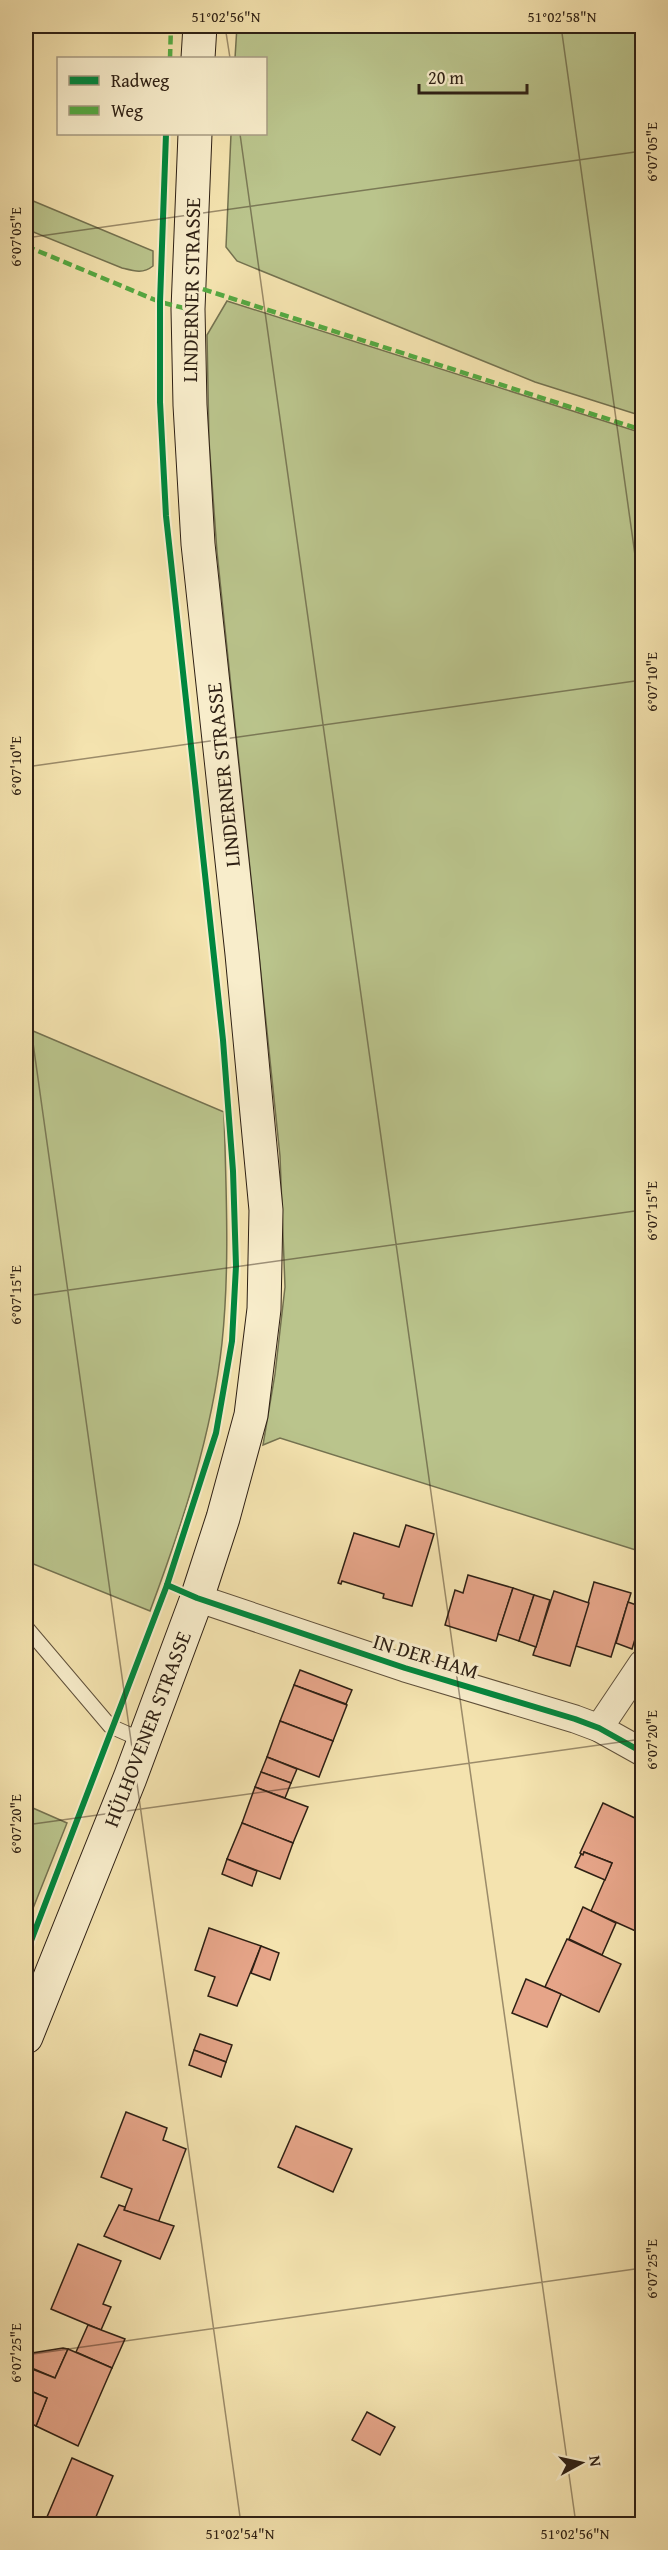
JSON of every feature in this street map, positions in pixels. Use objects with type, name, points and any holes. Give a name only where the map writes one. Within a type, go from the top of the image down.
[{"type":"main road","points":[[198,57],[200,26]]},
{"type":"main road","name":"LINDERNER STRASSE","points":[[195,135],[188,309],[190,405],[198,544],[242,954],[266,1210],[264,1309],[251,1415]]},
{"type":"main road","name":"HÜLHOVENER STRASSE","points":[[26,2037],[144,1741],[197,1598],[223,1518],[251,1415]]},
{"type":"street","name":"IN DER HAM","points":[[197,1598],[405,1668],[599,1728],[642,1752]]},
{"type":"street","points":[[599,1728],[642,1664]]},
{"type":"lane","points":[[26,1627],[110,1726],[144,1741]]},
{"type":"green space","points":[[237,26],[642,26],[642,416],[535,382],[237,261],[226,247],[231,135],[267,135],[267,57],[235,57]]},
{"type":"green space","points":[[26,198],[153,251],[153,266],[142,271],[122,268],[26,229]]},
{"type":"green space","points":[[227,301],[642,433],[642,1552],[280,1438],[263,1445],[275,1374],[285,1287],[280,1156],[217,552],[209,441],[207,335]]},
{"type":"green space","points":[[26,1028],[224,1112],[226,1286],[217,1377],[211,1412],[194,1479],[150,1611],[26,1561]]},
{"type":"green space","points":[[26,1805],[67,1823],[26,1926]]},
{"type":"building","points":[[406,1525],[434,1534],[412,1606],[383,1598],[384,1594],[342,1581],[341,1584],[338,1583],[354,1533],[399,1547]]},
{"type":"building","points":[[468,1575],[513,1588],[496,1641],[445,1625],[455,1590],[463,1593]]},
{"type":"building","points":[[594,1582],[631,1593],[611,1657],[576,1646]]},
{"type":"building","points":[[513,1588],[534,1595],[519,1641],[498,1634]]},
{"type":"building","points":[[554,1591],[589,1603],[570,1666],[533,1655]]},
{"type":"building","points":[[534,1595],[550,1600],[536,1647],[519,1641]]},
{"type":"building","points":[[628,1602],[642,1607],[642,1616],[632,1649],[616,1643]]},
{"type":"building","points":[[300,1670],[352,1690],[346,1704],[294,1685]]},
{"type":"building","points":[[294,1685],[347,1705],[333,1741],[280,1721]]},
{"type":"building","points":[[280,1721],[333,1741],[319,1777],[267,1757]]},
{"type":"building","points":[[267,1757],[297,1769],[291,1783],[261,1772]]},
{"type":"building","points":[[261,1772],[291,1783],[285,1798],[255,1787]]},
{"type":"building","points":[[255,1787],[308,1807],[293,1843],[242,1823]]},
{"type":"building","points":[[603,1803],[637,1819],[636,1822],[642,1825],[642,1927],[640,1933],[591,1911],[612,1863],[584,1852],[583,1855],[580,1853]]},
{"type":"building","points":[[242,1823],[293,1843],[280,1879],[227,1859]]},
{"type":"building","points":[[584,1852],[612,1863],[605,1880],[575,1867]]},
{"type":"building","points":[[227,1859],[257,1871],[252,1886],[222,1874]]},
{"type":"building","points":[[583,1907],[616,1923],[602,1955],[569,1939]]},
{"type":"building","points":[[209,1928],[261,1946],[237,2006],[208,1996],[215,1977],[195,1970]]},
{"type":"building","points":[[567,1939],[621,1964],[599,2012],[545,1987]]},
{"type":"building","points":[[261,1946],[279,1953],[270,1980],[251,1973]]},
{"type":"building","points":[[526,1979],[561,1994],[547,2027],[512,2013]]},
{"type":"building","points":[[200,2034],[232,2045],[226,2062],[194,2050]]},
{"type":"building","points":[[194,2050],[226,2062],[221,2077],[189,2065]]},
{"type":"building","points":[[126,2112],[167,2128],[163,2140],[186,2149],[158,2223],[124,2210],[132,2189],[101,2177]]},
{"type":"building","points":[[296,2126],[352,2149],[333,2192],[278,2167]]},
{"type":"building","points":[[119,2205],[125,2207],[124,2210],[174,2226],[160,2259],[104,2236]]},
{"type":"building","points":[[78,2244],[121,2261],[103,2304],[111,2307],[101,2330],[51,2309]]},
{"type":"building","points":[[88,2325],[125,2339],[112,2368],[76,2352]]},
{"type":"building","points":[[68,2349],[55,2378],[27,2366],[26,2354]]},
{"type":"building","points":[[68,2349],[112,2368],[78,2446],[36,2426],[47,2398],[26,2389],[32,2369],[55,2378]]},
{"type":"building","points":[[26,2389],[47,2398],[36,2426],[26,2421]]},
{"type":"building","points":[[367,2412],[395,2427],[380,2455],[352,2440]]},
{"type":"building","points":[[72,2458],[113,2476],[93,2524],[44,2524]]},
{"type":"marked path","points":[[170,57],[171,26]]},
{"type":"marked path","points":[[26,246],[160,302],[188,309]]},
{"type":"marked path","points":[[190,285],[642,430]]},
{"type":"cycle path","points":[[26,1954],[167,1585],[216,1433],[232,1341],[236,1266],[233,1171],[223,1040],[166,516],[160,402],[160,302],[166,135]]},
{"type":"cycle path","points":[[167,1585],[197,1598],[405,1668],[575,1719],[599,1728],[642,1752]]}]
